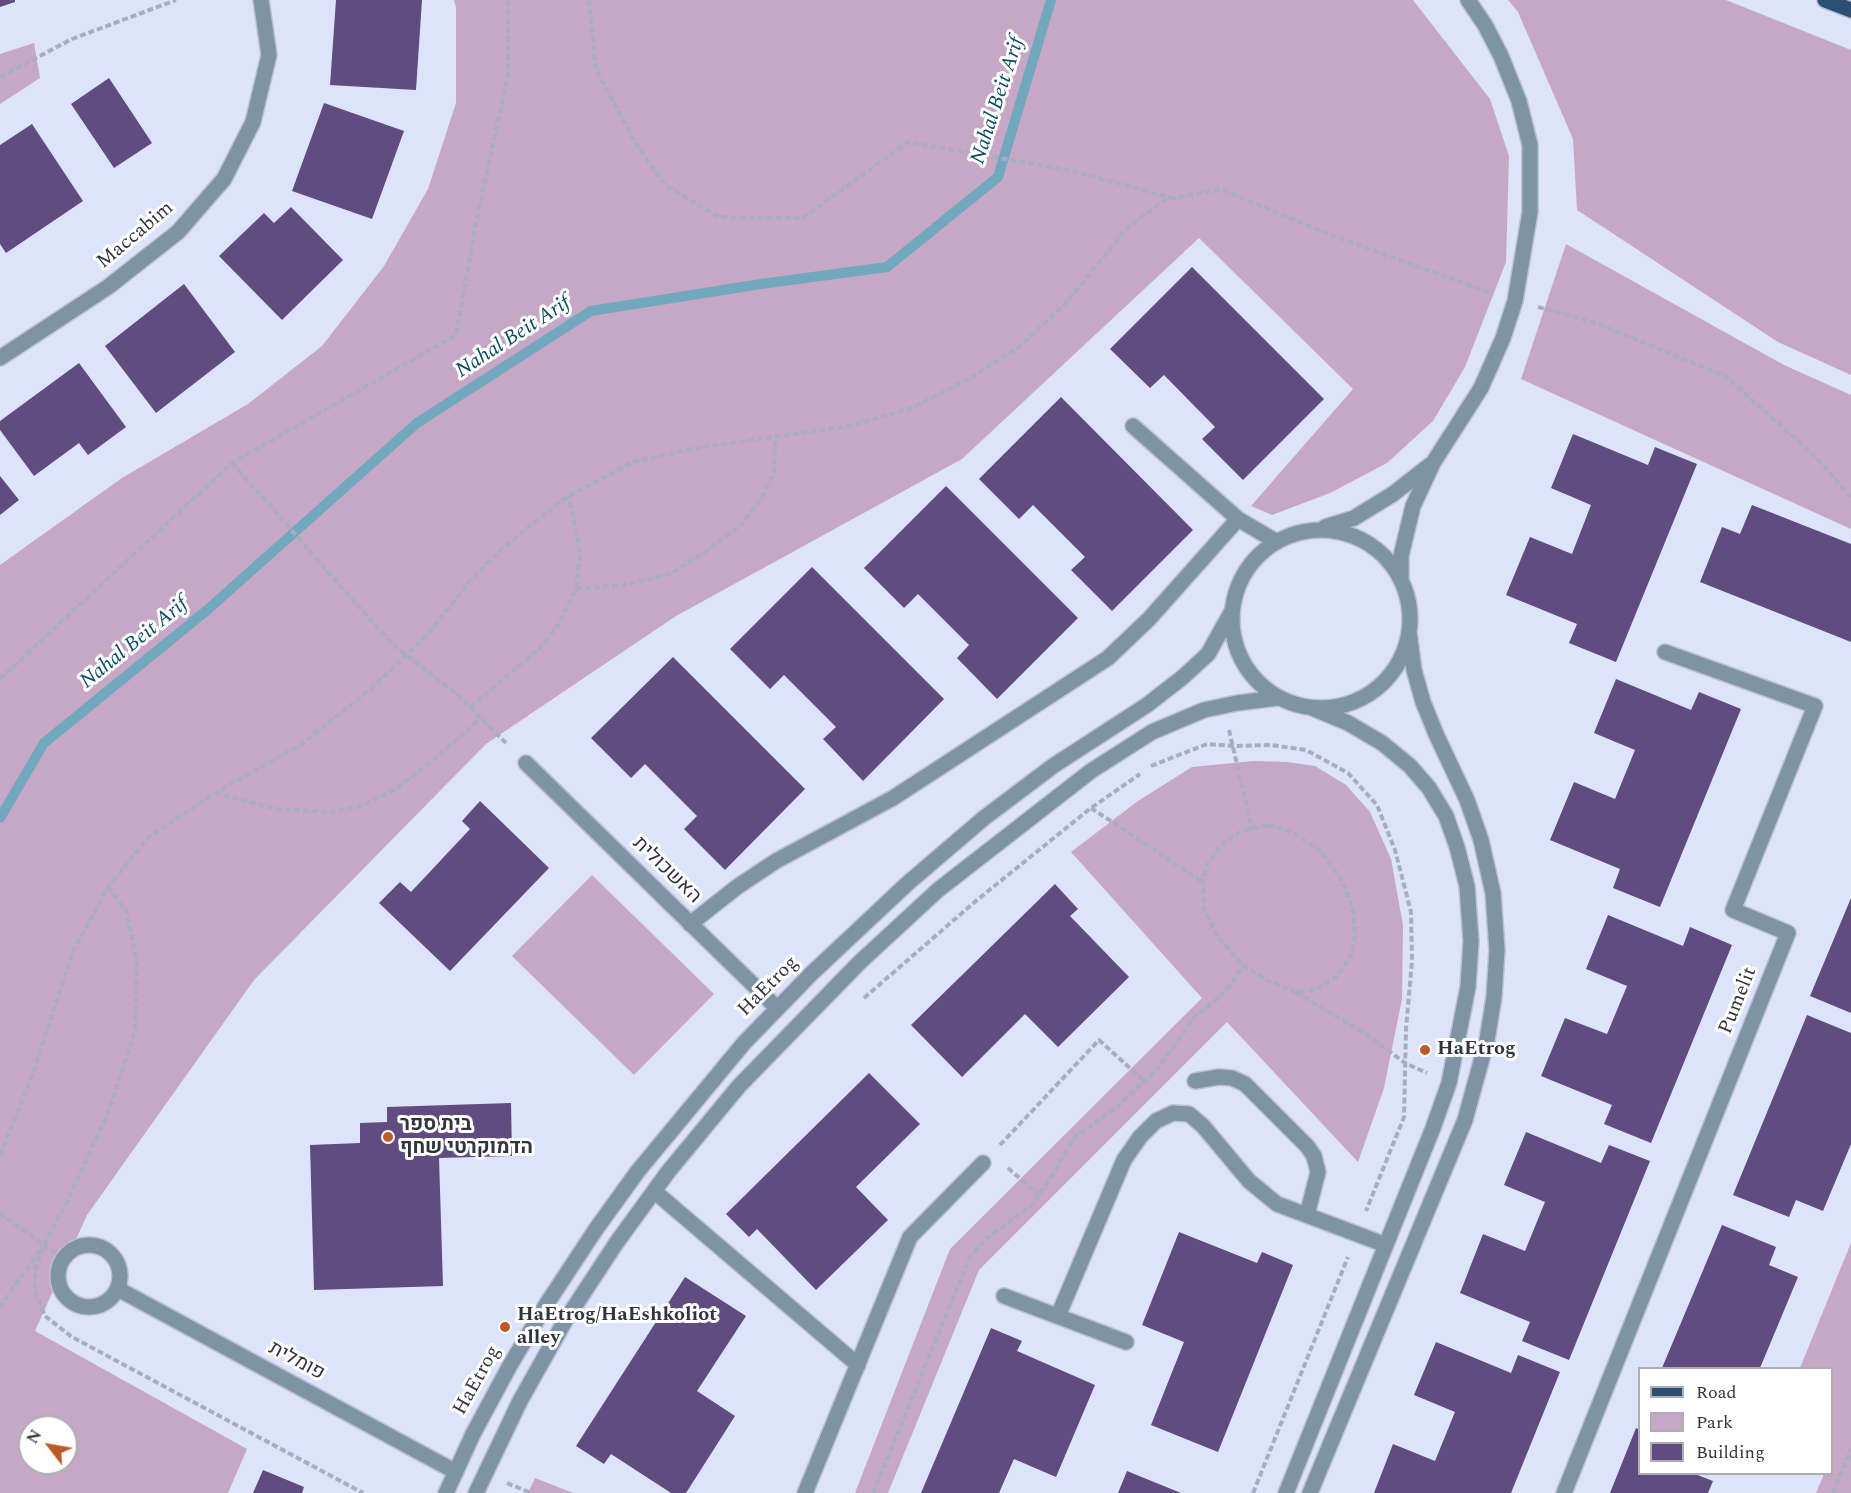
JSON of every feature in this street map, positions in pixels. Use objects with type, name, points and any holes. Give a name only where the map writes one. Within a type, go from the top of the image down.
[{"type":"main road","points":[[1825,0],[1851,10]]},
{"type":"street","name":"Maccabim","points":[[0,358],[108,287],[178,232],[225,179],[253,122],[269,55],[261,0]]},
{"type":"street","points":[[1401,578],[1401,556],[1413,506],[1433,463],[1481,388],[1503,338],[1515,301],[1530,212],[1530,145],[1519,101],[1501,56],[1485,25],[1468,0]]},
{"type":"street","points":[[1133,426],[1238,519],[1276,542]]},
{"type":"street","points":[[1318,529],[1338,530],[1358,536],[1390,561],[1401,578],[1409,602],[1410,628],[1404,652],[1392,674],[1381,686],[1347,705],[1323,709],[1300,706],[1278,698],[1264,689],[1243,664],[1236,650],[1231,622],[1234,594],[1246,568],[1265,548],[1290,534],[1318,529],[1354,518],[1393,494],[1433,463]]},
{"type":"street","points":[[690,924],[737,887],[776,861],[894,798],[1108,657],[1149,619],[1238,519]]},
{"type":"street","name":"HaEtrog","points":[[446,1493],[473,1434],[509,1366],[546,1305],[638,1172],[744,1043],[811,974],[908,883],[984,818],[1053,766],[1147,705],[1183,677],[1208,654],[1232,611]]},
{"type":"street","points":[[1310,1493],[1465,1120],[1487,1040],[1494,997],[1497,950],[1493,893],[1481,840],[1467,800],[1436,734],[1424,702],[1414,670],[1409,632]]},
{"type":"street","name":"Pumelit","points":[[1564,1493],[1788,933],[1733,910],[1815,706],[1665,652]]},
{"type":"street","points":[[476,1493],[520,1401],[565,1321],[616,1242],[739,1086],[860,962],[938,890],[1091,771],[1152,732],[1204,710],[1278,698]]},
{"type":"street","points":[[1286,1493],[1449,1083],[1468,987],[1471,941],[1467,886],[1457,848],[1446,816],[1429,788],[1410,766],[1382,743],[1348,723],[1312,708]]},
{"type":"street","name":"האשכולית","points":[[526,763],[777,1008]]},
{"type":"street","points":[[1195,1081],[1219,1077],[1232,1078],[1245,1084],[1307,1146],[1314,1156],[1318,1172],[1307,1215]]},
{"type":"street","points":[[1058,1316],[1124,1160],[1140,1137],[1156,1121],[1173,1113],[1189,1114],[1203,1126],[1249,1181],[1277,1204],[1386,1245]]},
{"type":"street","points":[[805,1493],[910,1237],[987,1158]]},
{"type":"street","points":[[654,1191],[858,1365]]},
{"type":"street","points":[[80,1246],[100,1247],[116,1259],[120,1269],[118,1289],[112,1298],[103,1304],[84,1307],[74,1304],[60,1289],[59,1268],[63,1259],[70,1251],[80,1246]]},
{"type":"street","name":"פומלית","points":[[118,1289],[456,1472]]},
{"type":"street","points":[[1004,1296],[1126,1342]]},
{"type":"path","points":[[0,77],[72,39],[176,0]]},
{"type":"path","points":[[0,679],[232,463],[456,335],[478,213],[508,75],[508,0]]},
{"type":"path","points":[[589,0],[596,69],[635,142],[665,185],[719,217],[803,218],[908,142],[1073,171],[1173,198]]},
{"type":"path","points":[[0,1155],[32,1076],[73,951],[108,887],[149,837],[215,793],[302,744],[372,688],[426,636],[470,581],[503,548],[561,500],[633,462],[697,448],[849,426],[912,408],[974,376],[1020,346],[1066,303],[1128,227],[1164,200],[1221,189],[1328,234],[1515,301],[1596,323],[1725,376],[1812,453],[1851,497]]},
{"type":"path","points":[[576,589],[624,585],[670,574],[741,525],[761,499],[774,472],[775,438]]},
{"type":"path","points":[[232,463],[393,645],[458,695],[526,763]]},
{"type":"path","points":[[470,707],[539,649],[559,624],[576,589],[580,554],[569,496]]},
{"type":"path","points":[[1223,706],[1252,829]]},
{"type":"path","points":[[215,793],[277,809],[332,812],[358,807],[396,789],[481,718]]},
{"type":"path","points":[[1150,766],[1207,744],[1271,745],[1306,750],[1348,773],[1377,805],[1395,850],[1412,912],[1412,961],[1406,1029],[1404,1117],[1253,1493]]},
{"type":"path","points":[[860,1002],[977,900],[1091,808],[1142,772]]},
{"type":"path","points":[[1060,795],[1091,808],[1203,882]]},
{"type":"path","points":[[1295,992],[1314,990],[1336,977],[1352,954],[1355,935],[1353,909],[1341,879],[1322,853],[1293,832],[1268,825],[1242,831],[1224,842],[1207,865],[1203,882],[1204,908],[1217,936],[1244,965],[1268,981],[1295,992],[1369,1036],[1405,1063],[1449,1083]]},
{"type":"path","points":[[0,1307],[44,1245],[67,1202],[108,1113],[135,1031],[137,962],[126,910],[108,887]]},
{"type":"path","points":[[873,1493],[970,1257],[986,1239],[1032,1205],[1076,1137],[1117,1107],[1158,1068],[1194,1018],[1217,999],[1244,965]]},
{"type":"path","points":[[1039,1195],[987,1158],[1099,1040],[1144,1081]]},
{"type":"path","points":[[0,1213],[63,1259]]},
{"type":"path","points":[[44,1245],[35,1270],[35,1290],[45,1316],[72,1336],[363,1493]]},
{"type":"path","points":[[1833,1493],[1851,1449]]},
{"type":"green space","points":[[454,0],[1413,0],[1490,99],[1509,156],[1506,262],[1465,367],[1433,421],[1387,463],[1330,493],[1272,515],[1251,506],[1353,389],[1199,238],[962,459],[676,616],[486,744],[254,980],[87,1215],[35,1331],[247,1449],[228,1493],[0,1493],[0,565],[122,478],[248,404],[322,346],[384,266],[428,189],[456,103],[456,8]]},
{"type":"green space","points":[[1508,0],[1726,0],[1851,50],[1851,375],[1778,342],[1577,210],[1573,139],[1518,12]]},
{"type":"green space","points":[[34,43],[40,78],[0,104],[0,54]]},
{"type":"green space","points":[[1566,244],[1784,365],[1851,395],[1851,529],[1521,379]]},
{"type":"green space","points":[[1253,761],[1315,766],[1346,785],[1370,812],[1391,859],[1403,925],[1402,999],[1384,1088],[1358,1162],[1227,1022],[979,1270],[888,1493],[855,1493],[950,1249],[1202,998],[1071,852],[1138,801],[1192,767]]},
{"type":"green space","points":[[592,875],[714,994],[634,1075],[512,956]]},
{"type":"green space","points":[[1851,1243],[1851,1493],[1816,1493],[1824,1475],[1833,1475],[1833,1367],[1800,1367]]},
{"type":"green space","points":[[535,1478],[573,1493],[528,1493]]},
{"type":"building","points":[[0,0],[15,0],[15,2],[0,7]]},
{"type":"building","points":[[336,0],[422,0],[416,90],[330,85]]},
{"type":"building","points":[[109,78],[152,143],[114,168],[71,104]]},
{"type":"building","points":[[324,103],[404,131],[372,219],[292,191]]},
{"type":"building","points":[[32,124],[83,201],[6,253],[0,244],[0,145]]},
{"type":"building","points":[[291,207],[343,260],[282,320],[219,256],[264,213],[274,223]]},
{"type":"building","points":[[1192,267],[1324,399],[1243,480],[1202,439],[1215,427],[1164,375],[1150,388],[1110,349]]},
{"type":"building","points":[[184,284],[235,352],[156,413],[105,346]]},
{"type":"building","points":[[79,363],[126,427],[88,455],[79,443],[34,476],[0,430],[0,421]]},
{"type":"building","points":[[1061,397],[1193,530],[1112,611],[1071,570],[1085,557],[1033,505],[1019,519],[979,479]]},
{"type":"building","points":[[1573,434],[1648,465],[1655,447],[1697,464],[1616,662],[1569,643],[1577,624],[1506,595],[1530,537],[1572,554],[1591,505],[1551,488]]},
{"type":"building","points":[[0,476],[19,500],[0,515]]},
{"type":"building","points":[[946,486],[1078,618],[997,699],[957,658],[969,645],[918,594],[904,608],[864,568]]},
{"type":"building","points":[[1752,505],[1851,544],[1851,642],[1700,582],[1722,527],[1740,534]]},
{"type":"building","points":[[812,567],[944,699],[863,781],[823,739],[836,727],[784,675],[770,689],[730,649]]},
{"type":"building","points":[[673,657],[805,789],[725,870],[684,829],[697,816],[645,764],[631,778],[591,738]]},
{"type":"building","points":[[1616,679],[1691,710],[1699,692],[1741,709],[1660,907],[1613,888],[1620,869],[1550,840],[1574,782],[1615,799],[1635,750],[1594,733]]},
{"type":"building","points":[[480,801],[549,868],[450,971],[379,903],[400,882],[411,892],[470,829],[462,821]]},
{"type":"building","points":[[1055,884],[1078,909],[1070,916],[1129,977],[1058,1047],[1025,1014],[962,1077],[911,1025]]},
{"type":"building","points":[[1851,898],[1851,1013],[1810,996]]},
{"type":"building","points":[[1608,915],[1683,946],[1690,927],[1732,945],[1651,1143],[1604,1124],[1612,1105],[1541,1076],[1565,1018],[1607,1034],[1627,986],[1586,969]]},
{"type":"building","points":[[1807,1015],[1851,1033],[1851,1144],[1823,1211],[1796,1200],[1789,1217],[1733,1195]]},
{"type":"building","points":[[869,1073],[920,1124],[856,1187],[888,1220],[816,1290],[757,1229],[749,1237],[726,1214]]},
{"type":"building","points":[[511,1103],[512,1156],[439,1158],[443,1286],[314,1290],[310,1145],[360,1143],[360,1123],[387,1122],[387,1107]]},
{"type":"building","points":[[1526,1132],[1601,1163],[1609,1145],[1650,1161],[1569,1360],[1522,1341],[1530,1322],[1460,1293],[1483,1234],[1525,1251],[1545,1202],[1504,1185]]},
{"type":"building","points":[[1722,1225],[1776,1247],[1769,1265],[1798,1277],[1760,1367],[1662,1367]]},
{"type":"building","points":[[1179,1232],[1257,1263],[1262,1252],[1293,1265],[1218,1452],[1151,1425],[1184,1342],[1142,1325]]},
{"type":"building","points":[[685,1277],[746,1316],[697,1391],[735,1416],[686,1493],[671,1493],[611,1454],[604,1464],[576,1446]]},
{"type":"building","points":[[991,1328],[1022,1341],[1017,1351],[1095,1385],[1056,1477],[1014,1459],[999,1493],[921,1493]]},
{"type":"building","points":[[1436,1342],[1511,1373],[1518,1355],[1560,1372],[1511,1493],[1374,1493],[1393,1444],[1435,1461],[1455,1412],[1414,1395]]},
{"type":"building","points":[[1636,1428],[1638,1429],[1638,1475],[1698,1475],[1713,1481],[1708,1493],[1610,1493]]},
{"type":"building","points":[[263,1470],[304,1487],[302,1493],[253,1493]]},
{"type":"building","points":[[1127,1471],[1181,1493],[1118,1493]]},
{"type":"waterway","name":"Nahal Beit Arif","points":[[0,818],[44,743],[206,611],[417,423],[591,311],[887,267],[998,177],[1051,0]]},
{"type":"place","name":"HaEtrog","points":[[1425,1050]]},
{"type":"place","name":"בית ספר הדמוקרטי שחף","points":[[388,1137]]},
{"type":"place","name":"HaEtrog/HaEshkoliot alley","points":[[505,1327]]}]
